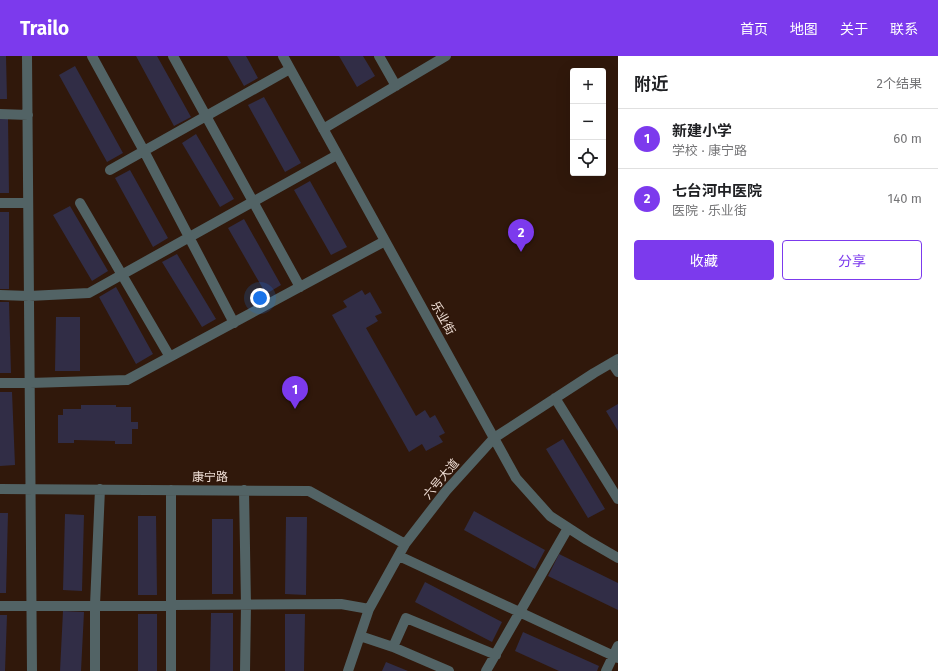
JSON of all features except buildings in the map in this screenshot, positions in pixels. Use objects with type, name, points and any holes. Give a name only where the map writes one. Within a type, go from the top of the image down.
[{"type":"street","points":[[27,56],[32,671]]},
{"type":"street","points":[[92,56],[144,151],[234,323]]},
{"type":"street","points":[[173,56],[300,287]]},
{"type":"street","name":"乐业街","points":[[283,56],[516,478],[550,516],[618,558]]},
{"type":"street","points":[[379,56],[396,86]]},
{"type":"street","points":[[323,129],[446,56]]},
{"type":"street","points":[[110,170],[290,69]]},
{"type":"street","points":[[0,114],[28,115]]},
{"type":"street","points":[[0,296],[89,293],[337,155]]},
{"type":"street","points":[[0,203],[28,203]]},
{"type":"street","points":[[80,203],[170,357]]},
{"type":"street","points":[[0,383],[127,380],[385,241]]},
{"type":"street","points":[[615,361],[618,372]]},
{"type":"street","name":"六号大道","points":[[348,671],[369,609],[405,544],[446,491],[494,438],[615,361]]},
{"type":"street","points":[[555,398],[618,498]]},
{"type":"street","name":"康宁路","points":[[0,489],[309,491],[405,544]]},
{"type":"street","points":[[95,671],[95,606],[100,489]]},
{"type":"street","points":[[170,490],[170,671]]},
{"type":"street","points":[[244,490],[246,605],[245,671]]},
{"type":"street","points":[[486,671],[568,528]]},
{"type":"street","points":[[399,556],[616,657]]},
{"type":"street","points":[[0,606],[341,604],[369,609]]},
{"type":"street","points":[[393,647],[406,618],[496,655]]},
{"type":"street","points":[[360,636],[393,647],[449,671]]},
{"type":"street","points":[[606,671],[616,657],[618,646]]},
{"type":"place","name":"七台河中医院","points":[[521,252]]},
{"type":"place","name":"新建小学","points":[[295,409]]}]
